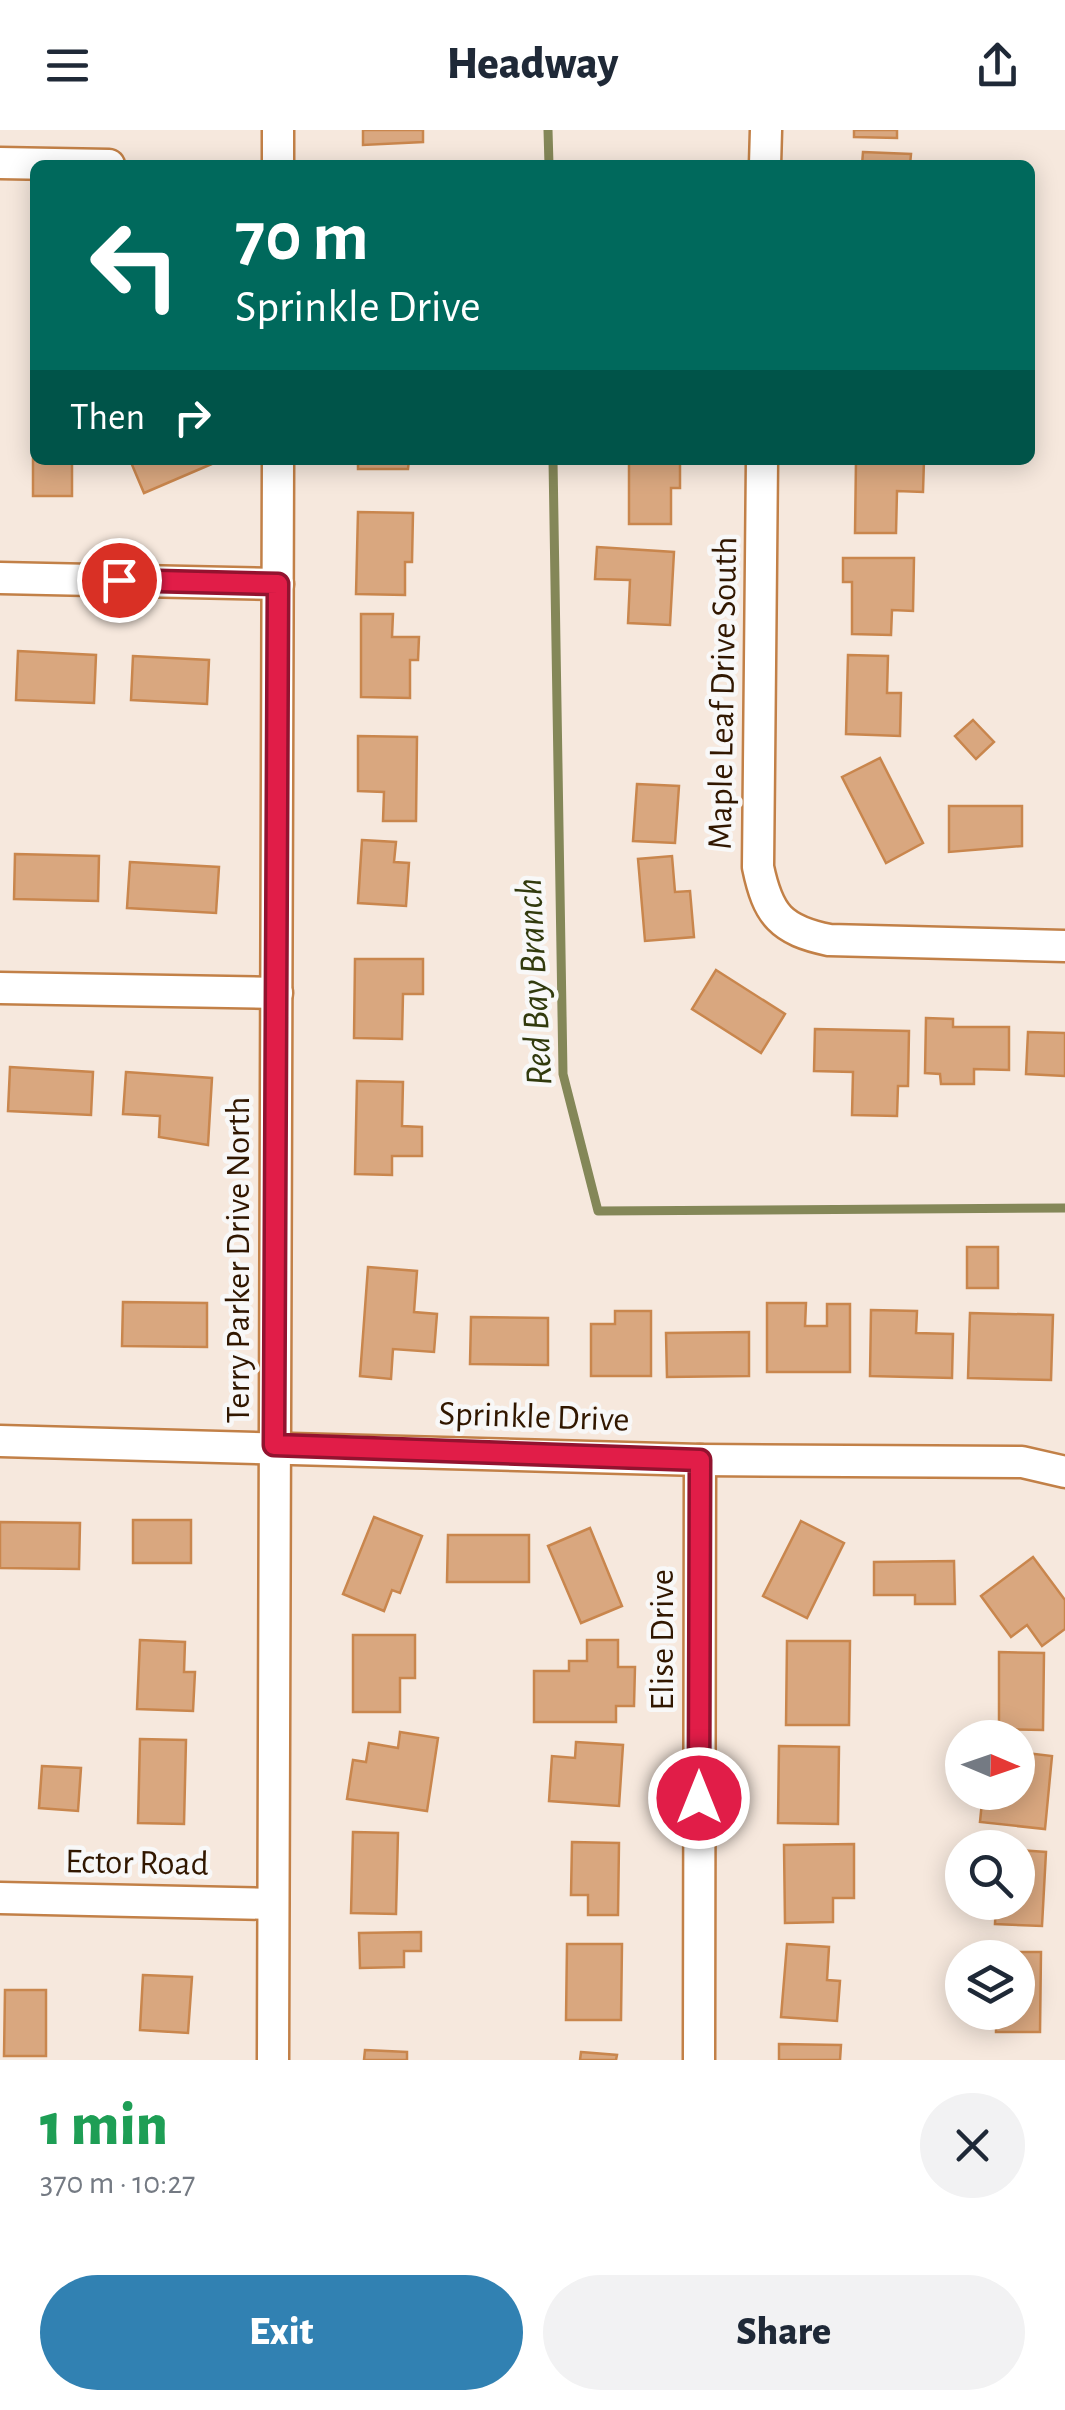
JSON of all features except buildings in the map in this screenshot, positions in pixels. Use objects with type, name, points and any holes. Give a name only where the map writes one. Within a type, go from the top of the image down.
[{"type":"street","points":[[278,130],[278,160]]},
{"type":"street","points":[[766,130],[766,160]]},
{"type":"street","points":[[0,163],[30,164]]},
{"type":"street","name":"Terry Parker Drive North","points":[[273,2060],[278,465]]},
{"type":"street","name":"Maple Leaf Drive South","points":[[762,465],[758,866],[765,899],[797,933],[829,940],[1065,946]]},
{"type":"street","points":[[0,578],[278,584]]},
{"type":"street","points":[[0,988],[276,993]]},
{"type":"street","name":"Sprinkle Drive","points":[[0,1441],[274,1445],[700,1460],[1022,1462],[1065,1472]]},
{"type":"street","name":"Elise Drive","points":[[699,2060],[700,1460]]},
{"type":"street","name":"Ector Road","points":[[0,1898],[273,1904]]},
{"type":"waterway","name":"Red Bay Branch","points":[[548,130],[549,160]]},
{"type":"waterway","name":"Red Bay Branch","points":[[553,465],[563,1074],[598,1211],[1065,1208]]},
{"type":"route","points":[[119,580],[278,584],[274,1445],[700,1460],[699,1798]]}]
